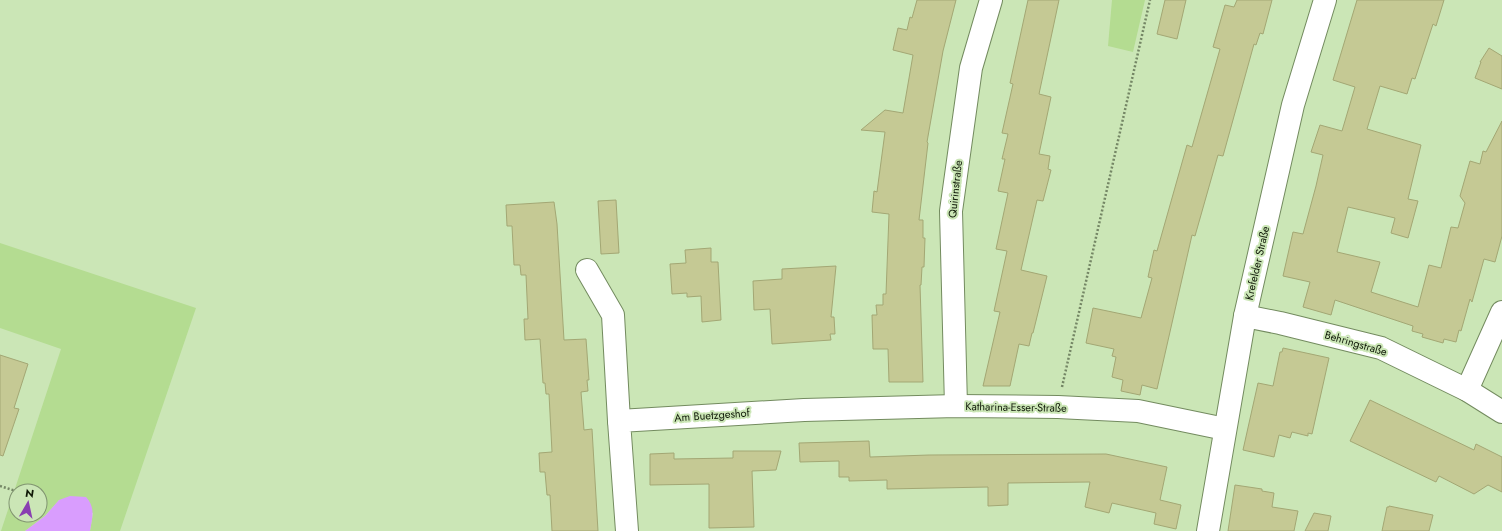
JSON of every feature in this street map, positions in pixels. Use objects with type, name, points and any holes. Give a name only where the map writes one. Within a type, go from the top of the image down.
[{"type":"street","name":"Quirinstraße","points":[[956,406],[952,211],[971,68],[991,0]]},
{"type":"street","name":"Krefelder Straße","points":[[1208,531],[1245,316],[1293,105],[1325,0]]},
{"type":"street","points":[[587,270],[613,315],[627,531]]},
{"type":"street","points":[[1467,390],[1502,312]]},
{"type":"street","name":"Behringstraße","points":[[1245,316],[1280,323],[1381,348],[1467,390],[1502,412]]},
{"type":"street","name":"Katharina-Esser-Straße","points":[[804,410],[956,406],[1058,407],[1138,411],[1225,429]]},
{"type":"street","name":"Am Buetzgeshof","points":[[619,421],[804,410]]},
{"type":"path","points":[[1058,407],[1150,0]]},
{"type":"green space","points":[[1112,0],[1145,0],[1133,52],[1108,46]]},
{"type":"green space","points":[[0,243],[196,308],[120,531],[90,531],[93,513],[59,500],[48,513],[48,483],[17,483],[61,349],[0,328]]},
{"type":"green space","points":[[8,510],[8,523],[36,523],[25,531],[1,531]]},
{"type":"shaded area","points":[[70,496],[86,497],[92,509],[90,531],[25,531],[36,523],[48,523],[48,513],[59,500]]},
{"type":"building","points":[[917,0],[956,0],[943,51],[927,142],[919,220],[923,220],[923,238],[925,238],[924,267],[922,267],[920,285],[923,382],[889,382],[888,349],[873,349],[872,315],[877,315],[876,305],[883,305],[883,294],[886,294],[889,214],[872,212],[874,191],[877,192],[885,132],[861,130],[885,110],[903,113],[913,55],[893,50],[898,28],[907,30],[910,17],[912,18]]},
{"type":"building","points":[[1028,0],[1059,0],[1039,94],[1051,97],[1039,154],[1050,156],[1048,169],[1051,170],[1043,201],[1037,200],[1021,270],[1047,276],[1029,346],[1019,344],[1010,386],[983,386],[1000,312],[994,311],[1007,251],[996,249],[1008,193],[998,191],[1005,159],[1002,159],[1008,134],[1002,133],[1013,84],[1010,83]]},
{"type":"building","points":[[1165,0],[1186,0],[1177,39],[1157,34]]},
{"type":"building","points":[[1237,0],[1272,0],[1263,34],[1260,33],[1256,45],[1254,44],[1223,156],[1218,155],[1195,236],[1192,235],[1157,389],[1142,385],[1140,395],[1121,391],[1123,380],[1112,377],[1116,357],[1112,356],[1114,349],[1086,343],[1093,308],[1141,318],[1152,278],[1148,277],[1154,250],[1157,251],[1187,145],[1192,147],[1220,49],[1213,47],[1225,5],[1234,7]]},
{"type":"building","points":[[1357,0],[1444,0],[1436,26],[1433,24],[1415,79],[1412,78],[1407,94],[1380,86],[1367,129],[1421,145],[1408,199],[1418,201],[1408,238],[1391,233],[1395,218],[1348,207],[1337,252],[1380,262],[1371,292],[1418,307],[1429,265],[1441,268],[1451,227],[1458,228],[1465,203],[1460,196],[1470,161],[1480,164],[1483,151],[1486,152],[1502,121],[1502,236],[1495,262],[1484,259],[1472,302],[1470,299],[1461,331],[1459,330],[1456,342],[1444,339],[1443,343],[1422,337],[1423,334],[1412,331],[1413,326],[1335,300],[1331,315],[1303,307],[1310,282],[1283,276],[1293,232],[1303,234],[1316,186],[1323,155],[1311,152],[1320,125],[1342,131],[1355,87],[1333,80]]},
{"type":"building","points":[[1489,48],[1502,56],[1502,89],[1475,78],[1480,62]]},
{"type":"building","points":[[616,200],[619,253],[601,254],[598,201]]},
{"type":"building","points":[[554,202],[557,224],[564,340],[586,339],[589,380],[587,380],[588,391],[581,392],[584,430],[592,429],[598,531],[552,531],[550,495],[547,495],[545,472],[540,472],[539,453],[552,452],[549,394],[546,394],[545,383],[543,383],[540,339],[525,340],[524,319],[528,319],[526,275],[521,275],[520,265],[514,265],[512,226],[507,226],[506,205]]},
{"type":"building","points":[[711,248],[711,262],[718,262],[721,320],[702,322],[701,296],[687,297],[687,293],[672,294],[670,264],[686,263],[685,250]]},
{"type":"building","points":[[836,266],[831,317],[834,317],[835,334],[830,334],[831,340],[772,344],[770,309],[754,310],[753,281],[782,279],[782,269]]},
{"type":"building","points":[[1283,348],[1329,358],[1312,434],[1308,433],[1308,436],[1292,432],[1290,438],[1279,435],[1274,457],[1243,450],[1258,383],[1273,386],[1280,352],[1282,352]]},
{"type":"building","points":[[0,355],[28,364],[14,408],[19,409],[3,456],[0,455]]},
{"type":"building","points":[[1370,400],[1474,450],[1476,444],[1502,457],[1502,492],[1488,485],[1474,494],[1439,476],[1436,482],[1350,441]]},
{"type":"building","points":[[869,441],[870,457],[929,455],[1106,454],[1167,467],[1160,500],[1181,505],[1176,529],[1154,524],[1156,513],[1112,503],[1109,513],[1085,507],[1090,482],[1008,483],[1008,505],[988,506],[988,487],[887,489],[887,480],[849,481],[849,477],[839,477],[839,461],[800,462],[799,443]]},
{"type":"building","points":[[733,451],[781,451],[776,470],[752,471],[754,527],[709,528],[709,484],[650,485],[650,454],[674,453],[674,459],[733,458]]},
{"type":"building","points":[[1235,485],[1262,489],[1262,491],[1274,493],[1272,507],[1298,511],[1294,531],[1228,531]]},
{"type":"building","points":[[1389,506],[1433,515],[1429,531],[1382,531],[1387,507]]},
{"type":"building","points":[[1314,513],[1331,516],[1328,531],[1305,531]]}]
